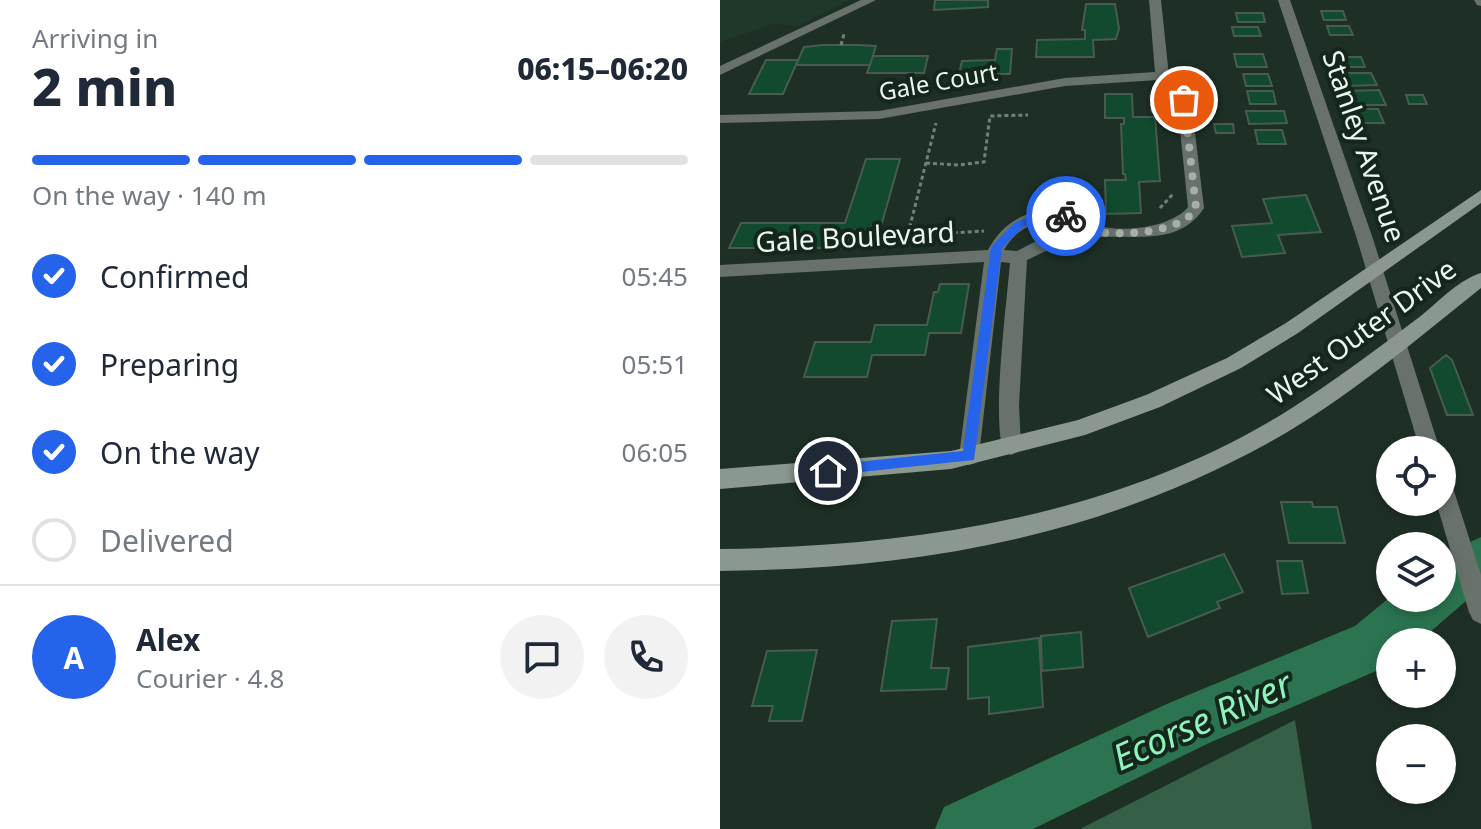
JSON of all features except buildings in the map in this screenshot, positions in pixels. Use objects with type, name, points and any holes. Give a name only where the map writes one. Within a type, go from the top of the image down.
[{"type":"main road","name":"West Outer Drive","points":[[720,479],[969,456],[1078,429],[1195,382],[1292,328],[1481,195]]},
{"type":"main road","name":"West Outer Drive","points":[[720,560],[870,555],[966,541],[1066,517],[1171,479],[1263,435],[1329,395],[1481,279]]},
{"type":"street","points":[[720,71],[870,0]]},
{"type":"street","points":[[1155,0],[1162,76]]},
{"type":"street","name":"Stanley Avenue","points":[[1284,0],[1426,436]]},
{"type":"street","name":"Gale Court","points":[[720,119],[879,115],[1065,82],[1162,76]]},
{"type":"street","name":"Gale Boulevard","points":[[720,271],[1019,257],[1052,240],[1097,232],[1156,230],[1185,219],[1196,208],[1184,100],[1169,88],[1162,76]]},
{"type":"street","name":"Gale Boulevard","points":[[969,456],[993,256],[1005,236],[1018,226],[1045,214],[1068,216],[1097,232]]},
{"type":"street","points":[[1011,446],[1009,405],[1019,257]]},
{"type":"street","points":[[1451,516],[1478,600]]},
{"type":"path","points":[[841,45],[844,34]]},
{"type":"path","points":[[1151,95],[1152,111],[1168,110]]},
{"type":"path","points":[[926,163],[958,165],[984,162],[990,116],[1028,115]]},
{"type":"path","points":[[908,234],[936,123]]},
{"type":"path","points":[[1158,210],[1173,195],[1173,187]]},
{"type":"shaded area","points":[[720,0],[850,0],[795,27],[776,23],[720,42]]},
{"type":"shaded area","points":[[1295,720],[1312,829],[1081,829],[1082,828]]},
{"type":"waterway","name":"Ecorse River","points":[[1456,576],[1481,562]]},
{"type":"waterway","name":"Ecorse River","points":[[966,829],[1189,723],[1374,645],[1413,612]]},
{"type":"way so far","points":[[1066,216],[1097,232],[1133,233],[1174,225],[1193,213],[1196,208],[1184,100]]},
{"type":"route","points":[[828,471],[969,456],[993,256],[1005,236],[1032,218],[1045,214],[1066,216]]}]
